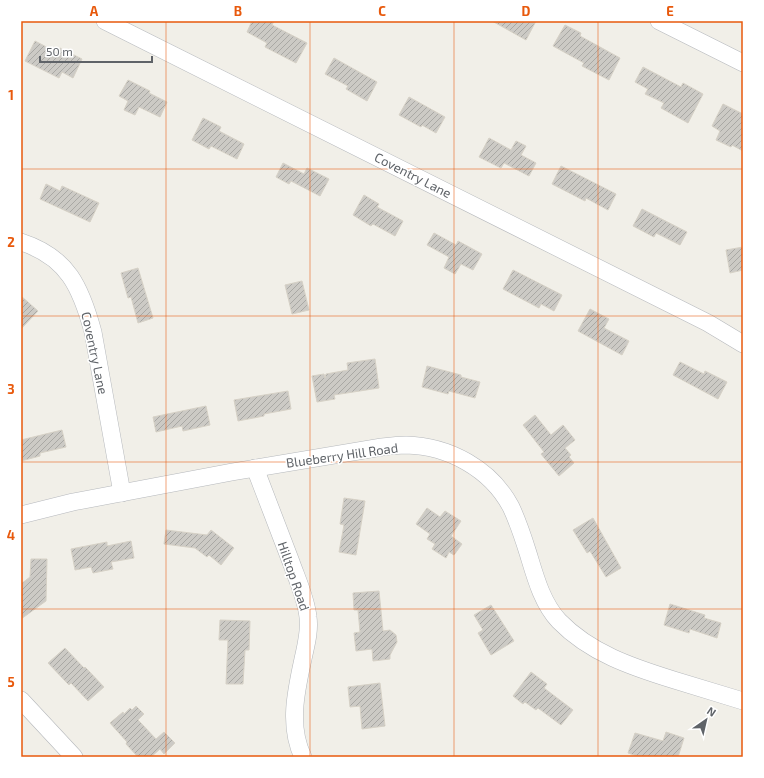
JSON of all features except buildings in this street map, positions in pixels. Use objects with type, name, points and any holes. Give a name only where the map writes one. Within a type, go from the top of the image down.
[{"type":"street","name":"Coventry Lane","points":[[105,21],[721,330],[743,344]]},
{"type":"street","points":[[659,21],[743,63]]},
{"type":"street","name":"Coventry Lane","points":[[21,242],[48,254],[71,276],[77,286],[93,332],[122,493]]},
{"type":"street","name":"Coventry Lane","points":[[721,330],[743,334]]},
{"type":"street","name":"Blueberry Hill Road","points":[[21,515],[73,502],[255,468],[382,447],[407,445],[449,454],[464,460],[492,481],[510,507],[520,527],[535,576],[548,606],[559,621],[573,634],[599,652],[633,668],[743,701]]},
{"type":"street","name":"Hilltop Road","points":[[255,468],[307,611],[308,635],[300,671],[294,714],[295,733],[303,757]]},
{"type":"street","points":[[21,700],[74,757]]}]
